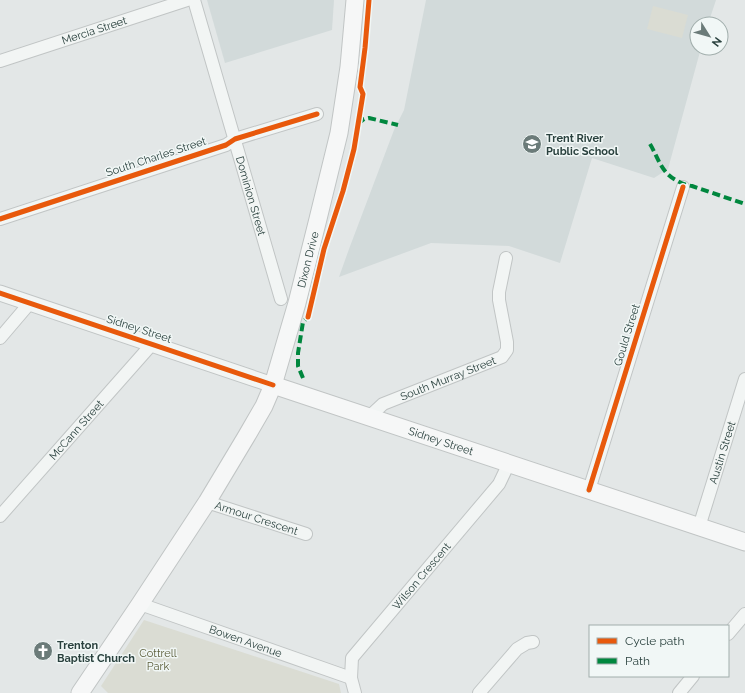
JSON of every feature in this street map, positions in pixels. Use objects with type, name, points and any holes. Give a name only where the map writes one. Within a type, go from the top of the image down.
[{"type":"main road","name":"Dixon Drive","points":[[80,693],[207,502],[246,438],[264,406],[273,385],[298,300],[339,133],[349,67],[355,0]]},
{"type":"main road","name":"Sidney Street","points":[[273,385],[745,542]]},
{"type":"street","name":"Mercia Street","points":[[0,61],[187,0]]},
{"type":"street","name":"Dominion Street","points":[[194,0],[281,299]]},
{"type":"street","name":"South Charles Street","points":[[0,219],[226,145],[235,139],[317,114]]},
{"type":"street","name":"Gould Street","points":[[589,490],[683,187]]},
{"type":"street","name":"South Murray Street","points":[[369,417],[384,404],[502,357],[507,350],[507,342],[499,300],[499,292],[506,258]]},
{"type":"street","name":"Sidney Street","points":[[0,293],[273,385]]},
{"type":"street","points":[[0,338],[29,304]]},
{"type":"street","name":"McCann Street","points":[[0,516],[152,344]]},
{"type":"street","name":"Austin Street","points":[[699,527],[740,412],[745,379]]},
{"type":"street","name":"Wilson Crescent","points":[[355,693],[351,678],[352,658],[499,484],[509,464]]},
{"type":"street","name":"Armour Crescent","points":[[207,502],[306,534]]},
{"type":"street","name":"Bowen Avenue","points":[[140,604],[351,678]]},
{"type":"street","points":[[729,633],[745,614]]},
{"type":"street","points":[[480,693],[517,649],[527,643],[534,642]]},
{"type":"street","points":[[679,693],[692,677]]},
{"type":"shaded area","points":[[207,0],[334,0],[332,30],[225,63]]},
{"type":"shaded area","name":"Trent River Public School","points":[[426,0],[716,0],[711,16],[689,16],[689,56],[699,56],[668,169],[654,178],[592,158],[560,263],[509,246],[431,243],[339,277],[394,130],[404,110]]},
{"type":"green space","points":[[653,6],[688,15],[682,38],[647,29]]},
{"type":"green space","name":"Cottrell Park","points":[[144,620],[339,684],[341,693],[108,693],[101,686]]},
{"type":"marked path","points":[[358,124],[364,119],[369,118],[398,125]]},
{"type":"marked path","points":[[650,144],[663,168],[674,179],[745,204]]},
{"type":"marked path","points":[[303,378],[298,366],[298,353],[303,322],[309,314]]},
{"type":"cycle path","points":[[308,317],[324,249],[343,191],[354,149],[363,94],[360,87],[369,0]]},
{"type":"cycle path","points":[[0,219],[226,145],[235,139],[317,114]]},
{"type":"cycle path","points":[[589,490],[683,187]]},
{"type":"cycle path","points":[[0,293],[273,385]]},
{"type":"place","name":"Trent River Public School","points":[[532,144]]},
{"type":"place","name":"Trenton Baptist Church","points":[[43,651]]}]
